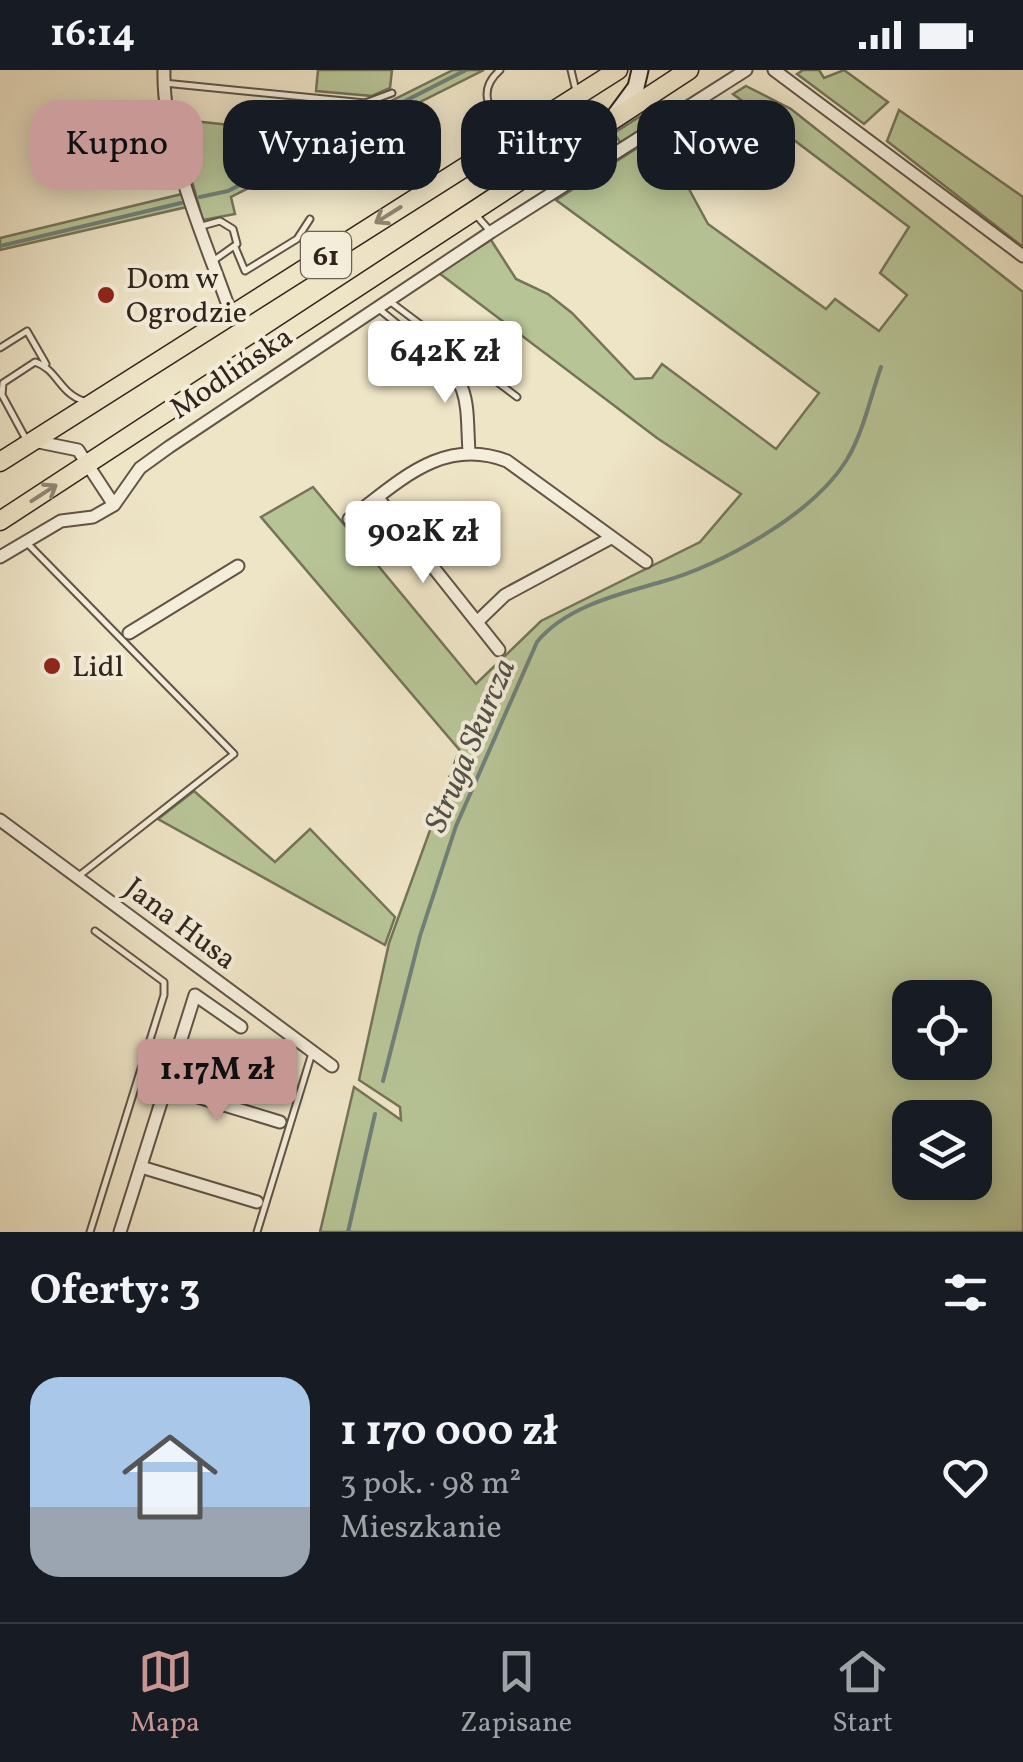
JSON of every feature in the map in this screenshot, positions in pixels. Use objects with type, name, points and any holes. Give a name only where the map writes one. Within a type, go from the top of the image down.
[{"type":"main road","name":"Modlińska","points":[[568,100],[618,70]]},
{"type":"main road","name":"Modlińska","points":[[617,114],[688,70]]},
{"type":"main road","name":"Modlińska","points":[[0,462],[461,168]]},
{"type":"main road","name":"Modlińska","points":[[0,521],[506,190]]},
{"type":"street","points":[[617,112],[636,87],[640,70]]},
{"type":"street","name":"Modlińska","points":[[114,505],[140,468],[490,232],[746,70]]},
{"type":"street","points":[[774,70],[1023,256]]},
{"type":"street","points":[[164,76],[175,147],[231,314]]},
{"type":"street","points":[[433,353],[457,372],[462,382],[469,452]]},
{"type":"street","points":[[0,557],[62,522],[93,517],[114,505],[78,450],[31,442]]},
{"type":"street","points":[[349,519],[449,453],[469,452],[507,461],[646,562]]},
{"type":"street","points":[[378,498],[499,650]]},
{"type":"street","points":[[478,621],[505,594],[611,538]]},
{"type":"street","points":[[126,636],[238,566]]},
{"type":"street","name":"Jana Husa","points":[[0,820],[332,1066]]},
{"type":"street","points":[[120,1232],[195,994],[241,1027]]},
{"type":"street","points":[[166,1086],[280,1122]]},
{"type":"street","points":[[141,1167],[257,1202]]},
{"type":"lane","points":[[488,100],[487,88],[500,70]]},
{"type":"lane","points":[[570,70],[577,94]]},
{"type":"lane","points":[[164,76],[365,103],[392,93]]},
{"type":"lane","points":[[474,212],[490,232]]},
{"type":"lane","points":[[202,226],[228,224],[245,271],[297,239],[310,219]]},
{"type":"lane","points":[[214,262],[235,248]]},
{"type":"lane","points":[[382,304],[433,353]]},
{"type":"lane","points":[[382,304],[517,397]]},
{"type":"lane","points":[[0,348],[27,331],[64,392],[92,404]]},
{"type":"lane","points":[[31,442],[1,395],[3,383],[35,362],[47,366]]},
{"type":"lane","points":[[26,542],[126,636],[234,754],[78,877]]},
{"type":"lane","points":[[90,1232],[164,995],[164,982],[95,931]]},
{"type":"lane","points":[[256,1232],[312,1052]]},
{"type":"green space","points":[[318,70],[392,70],[390,88],[372,96],[316,91]]},
{"type":"green space","points":[[453,70],[484,70],[424,100],[393,100]]},
{"type":"green space","points":[[819,70],[824,78],[844,70],[888,102],[864,124],[797,74]]},
{"type":"green space","points":[[746,86],[773,100],[741,100],[733,94]]},
{"type":"green space","points":[[899,110],[1023,197],[1023,247],[887,141]]},
{"type":"green space","points":[[795,112],[1023,292],[1023,1232],[320,1232],[354,1087],[401,1120],[400,1107],[359,1080],[389,943],[457,756],[468,760],[261,517],[313,487],[476,684],[541,621],[700,542],[741,494],[657,438],[439,273],[491,240],[516,279],[548,294],[572,313],[635,379],[652,378],[662,364],[776,449],[819,393],[556,200],[572,190],[617,190],[617,161],[637,148],[637,190],[689,190],[708,224],[826,309],[835,299],[879,331],[907,295],[880,273],[909,227],[795,141]]},
{"type":"green space","points":[[637,118],[637,133],[621,144],[617,131]]},
{"type":"green space","points":[[203,122],[223,124],[223,190],[245,190],[231,197],[235,214],[203,220],[194,190],[203,190]]},
{"type":"green space","points":[[186,193],[191,206],[0,250],[0,238]]},
{"type":"green space","points":[[194,791],[275,862],[310,829],[395,917],[385,945],[158,819]]},
{"type":"waterway","points":[[200,197],[228,191],[466,70]]},
{"type":"waterway","points":[[0,246],[181,203]]},
{"type":"waterway","name":"Struga Skurcza","points":[[383,1081],[420,936],[456,826],[537,642],[577,611],[710,564],[788,519],[831,481],[846,461],[862,428],[881,367]]},
{"type":"waterway","name":"Struga Skurcza","points":[[348,1232],[375,1114]]},
{"type":"place","name":"Dom w Ogrodzie","points":[[106,295]]},
{"type":"place","name":"Lidl","points":[[52,666]]}]
